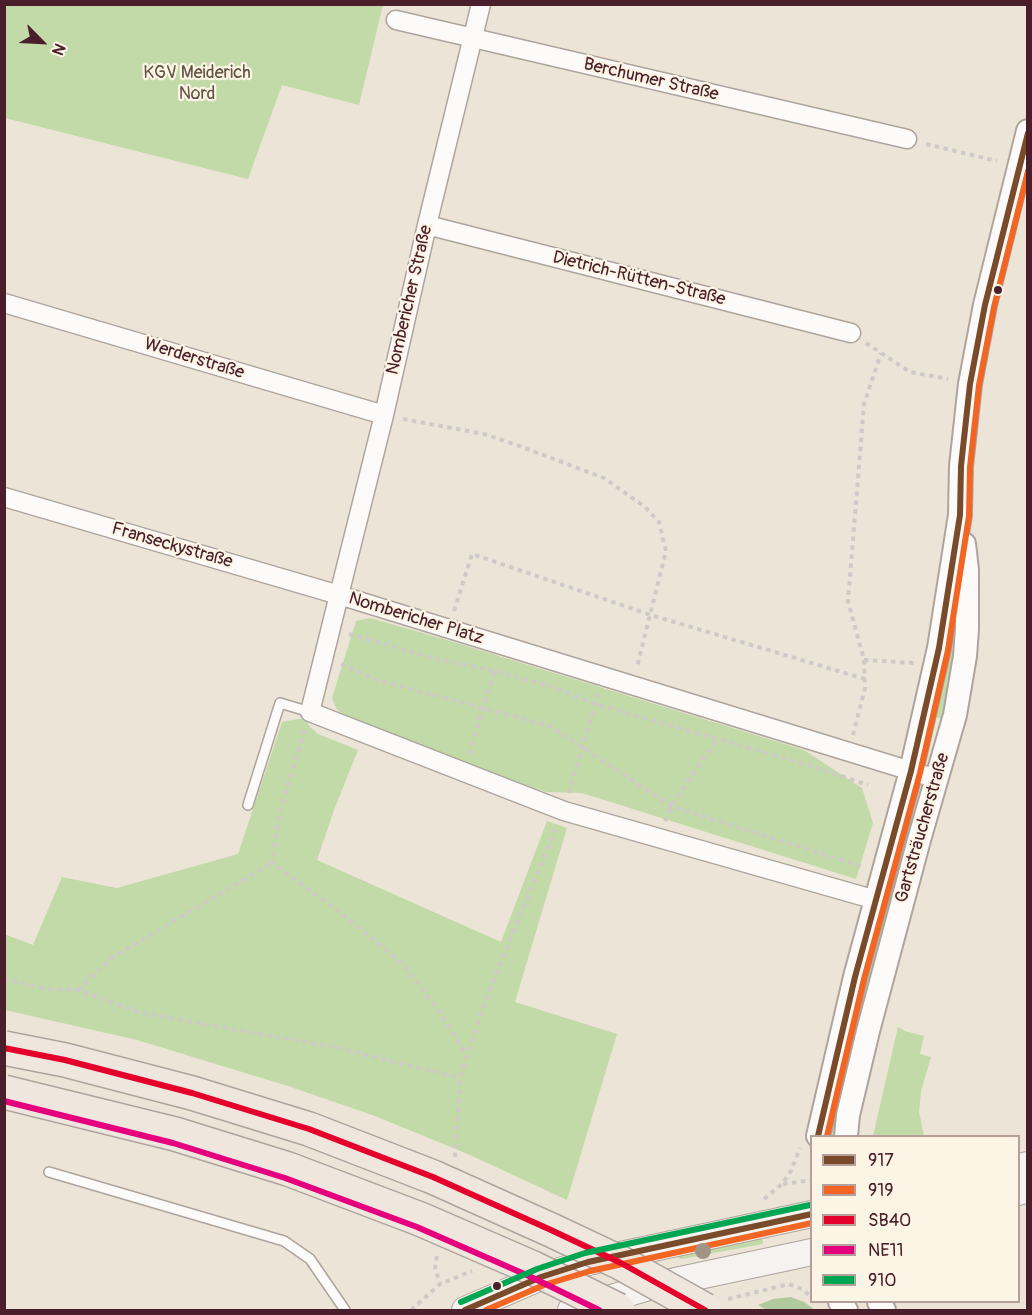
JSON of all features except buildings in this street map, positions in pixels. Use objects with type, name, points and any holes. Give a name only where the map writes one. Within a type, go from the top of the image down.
[{"type":"highway","points":[[4,1048],[64,1060],[192,1093],[309,1129],[433,1177],[716,1305]]},
{"type":"highway","points":[[4,1092],[175,1134],[288,1169],[441,1228],[533,1268],[618,1311]]},
{"type":"main road","points":[[465,1311],[541,1277],[588,1262],[810,1214]]},
{"type":"main road","points":[[571,1311],[652,1286],[810,1252]]},
{"type":"street","name":"Nombericher Straße","points":[[339,595],[481,4]]},
{"type":"street","name":"Berchumer Straße","points":[[396,20],[907,139]]},
{"type":"street","name":"Gartsträucherstraße","points":[[818,1135],[855,977],[911,771],[936,664],[960,515],[961,466],[970,384],[985,305],[1028,131]]},
{"type":"street","name":"Dietrich-Rütten-Straße","points":[[427,225],[851,333]]},
{"type":"street","name":"Werderstraße","points":[[4,303],[384,415]]},
{"type":"street","name":"Franseckystraße","points":[[4,497],[339,595]]},
{"type":"street","name":"Gartsträucherstraße","points":[[846,1135],[848,1115],[868,1030],[955,715],[965,656],[967,570],[960,515]]},
{"type":"street","name":"Nombericher Platz","points":[[310,712],[339,595],[937,779]]},
{"type":"street","points":[[310,712],[564,811],[876,900]]},
{"type":"lane","points":[[248,805],[280,703],[310,712]]},
{"type":"lane","points":[[49,1172],[284,1241],[310,1259],[345,1311]]},
{"type":"path","points":[[907,139],[1019,165]]},
{"type":"path","points":[[851,333],[910,372],[970,384]]},
{"type":"path","points":[[848,752],[865,688],[864,660],[848,601],[864,404],[881,353]]},
{"type":"path","points":[[384,415],[484,434],[604,478],[645,507],[659,522],[666,551],[632,685]]},
{"type":"path","points":[[448,629],[472,554],[651,615],[865,679]]},
{"type":"path","points":[[331,629],[429,657],[495,671],[553,687],[595,704],[802,763],[868,786]]},
{"type":"path","points":[[464,772],[502,646]]},
{"type":"path","points":[[324,656],[373,679],[550,726],[671,806],[865,867]]},
{"type":"path","points":[[864,660],[936,664]]},
{"type":"path","points":[[453,1167],[457,1145],[460,1078],[487,996],[564,811],[581,746],[604,676]]},
{"type":"path","points":[[272,863],[279,815],[310,712]]},
{"type":"path","points":[[658,838],[671,806],[732,716]]},
{"type":"path","points":[[77,990],[113,957],[272,863]]},
{"type":"path","points":[[272,863],[340,912],[403,964],[441,1014],[467,1056]]},
{"type":"path","points":[[4,979],[47,989],[77,990],[142,1013],[334,1047],[460,1078]]},
{"type":"path","points":[[782,1185],[810,1180]]},
{"type":"path","points":[[439,1246],[435,1268],[440,1284]]},
{"type":"path","points":[[716,1305],[789,1284],[810,1294]]},
{"type":"green space","name":"KGV Meiderich Nord","points":[[4,5],[383,5],[359,105],[282,85],[248,179],[5,118]]},
{"type":"green space","points":[[370,618],[804,750],[862,788],[873,823],[856,879],[582,793],[546,792],[355,722],[337,710],[332,698],[356,621]]},
{"type":"green space","points":[[951,649],[956,650],[944,719],[935,717],[945,666]]},
{"type":"green space","points":[[304,718],[318,734],[358,750],[317,860],[501,942],[547,821],[567,828],[515,1002],[617,1034],[567,1200],[470,1155],[375,1116],[288,1086],[137,1040],[5,1010],[4,934],[33,945],[62,877],[117,888],[238,854],[282,722]]},
{"type":"green space","points":[[905,829],[910,831],[838,1135],[831,1135],[869,961]]},
{"type":"green space","points":[[898,1027],[924,1036],[920,1054],[931,1057],[921,1091],[919,1112],[924,1135],[873,1135]]},
{"type":"green space","points":[[762,1238],[763,1244],[681,1259],[672,1254]]},
{"type":"green space","points":[[791,1297],[815,1310],[767,1310],[758,1305],[773,1299]]},
{"type":"transit line","name":"917","points":[[818,1135],[855,977],[911,771],[939,648],[960,515],[961,466],[970,384],[985,305],[1028,133]]},
{"type":"transit line","name":"919","points":[[827,1135],[864,979],[920,773],[948,650],[969,516],[970,467],[979,385],[994,307],[1028,171]]},
{"type":"transit line","name":"SB40","points":[[4,1048],[65,1060],[192,1093],[309,1129],[433,1177],[551,1230],[621,1263],[705,1310]]},
{"type":"transit line","name":"NE11","points":[[4,1101],[173,1143],[285,1178],[417,1227],[529,1276],[599,1310]]},
{"type":"transit line","name":"910","points":[[461,1302],[537,1269],[585,1253],[810,1205]]},
{"type":"transit line","name":"917","points":[[465,1310],[541,1277],[588,1262],[810,1214]]},
{"type":"transit line","name":"919","points":[[486,1310],[544,1285],[590,1271],[810,1223]]}]
